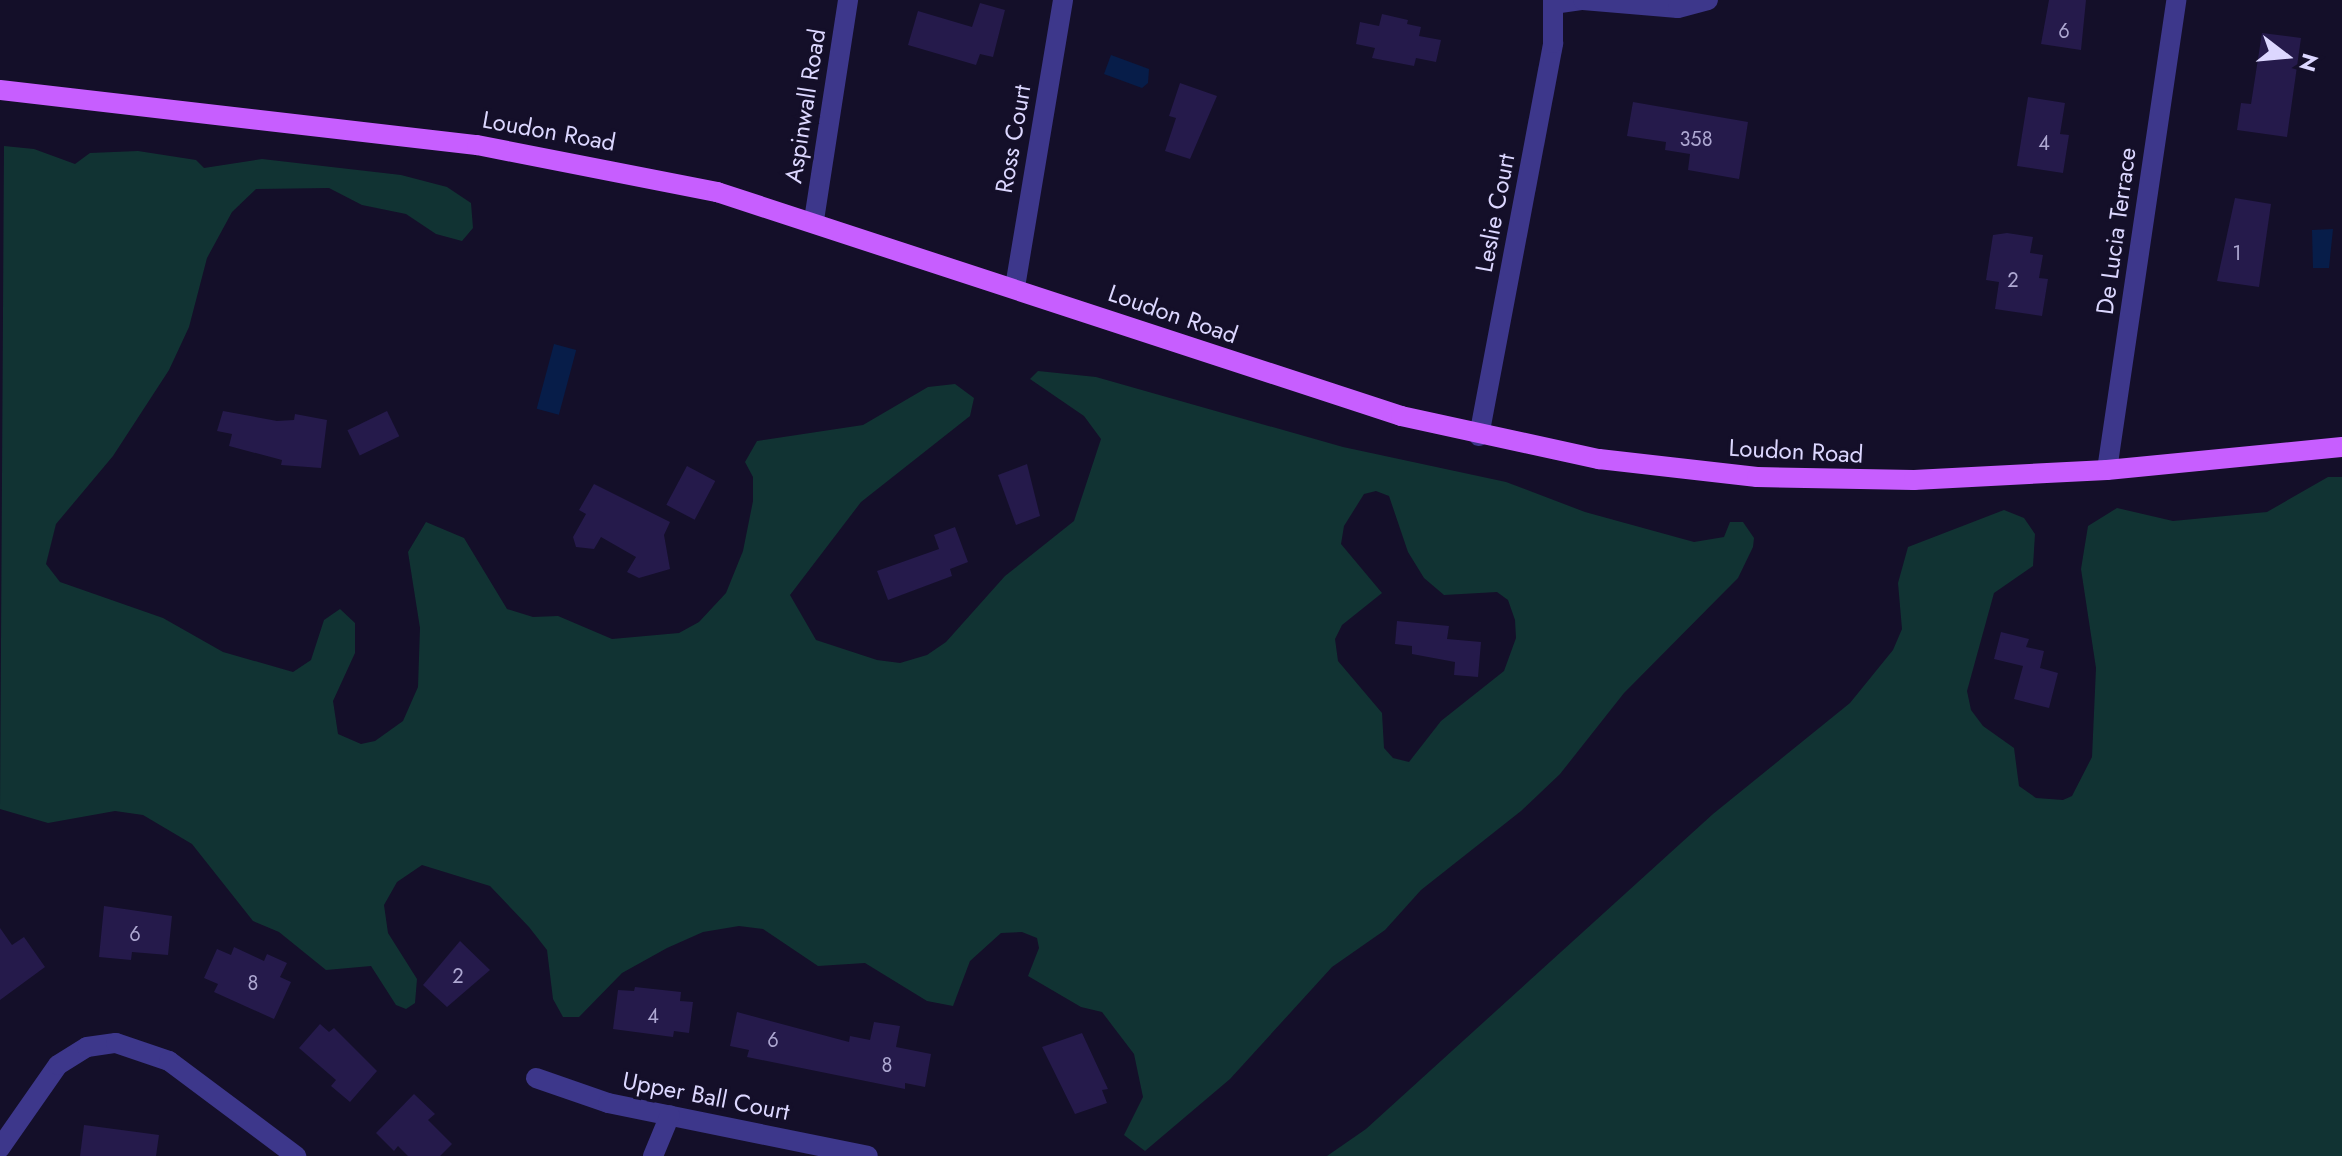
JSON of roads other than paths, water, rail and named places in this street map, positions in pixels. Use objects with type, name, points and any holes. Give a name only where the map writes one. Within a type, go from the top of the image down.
[{"type":"main road","name":"Loudon Road","points":[[0,90],[477,145],[636,173],[814,220],[1371,406],[1479,436],[1599,459],[1757,477],[1914,480],[2107,470],[2342,447]]},
{"type":"street","name":"Aspinwall Road","points":[[814,220],[848,0]]},
{"type":"street","name":"Ross Court","points":[[1015,287],[1063,0]]},
{"type":"street","points":[[1553,2],[1583,0],[1678,8],[1708,0]]},
{"type":"street","name":"De Lucia Terrace","points":[[2107,470],[2176,0]]},
{"type":"street","name":"Leslie Court","points":[[1479,436],[1547,75],[1553,2]]},
{"type":"street","points":[[0,1148],[58,1065],[87,1047],[116,1043],[169,1061],[296,1156]]},
{"type":"street","name":"Upper Ball Court","points":[[536,1078],[595,1100],[868,1156]]},
{"type":"street","points":[[653,1156],[670,1115]]},
{"type":"water","points":[[1111,55],[1149,69],[1148,83],[1142,88],[1104,74]]},
{"type":"water","points":[[2333,229],[2329,268],[2313,268],[2312,230]]},
{"type":"water","points":[[554,344],[576,350],[559,415],[537,409]]}]
